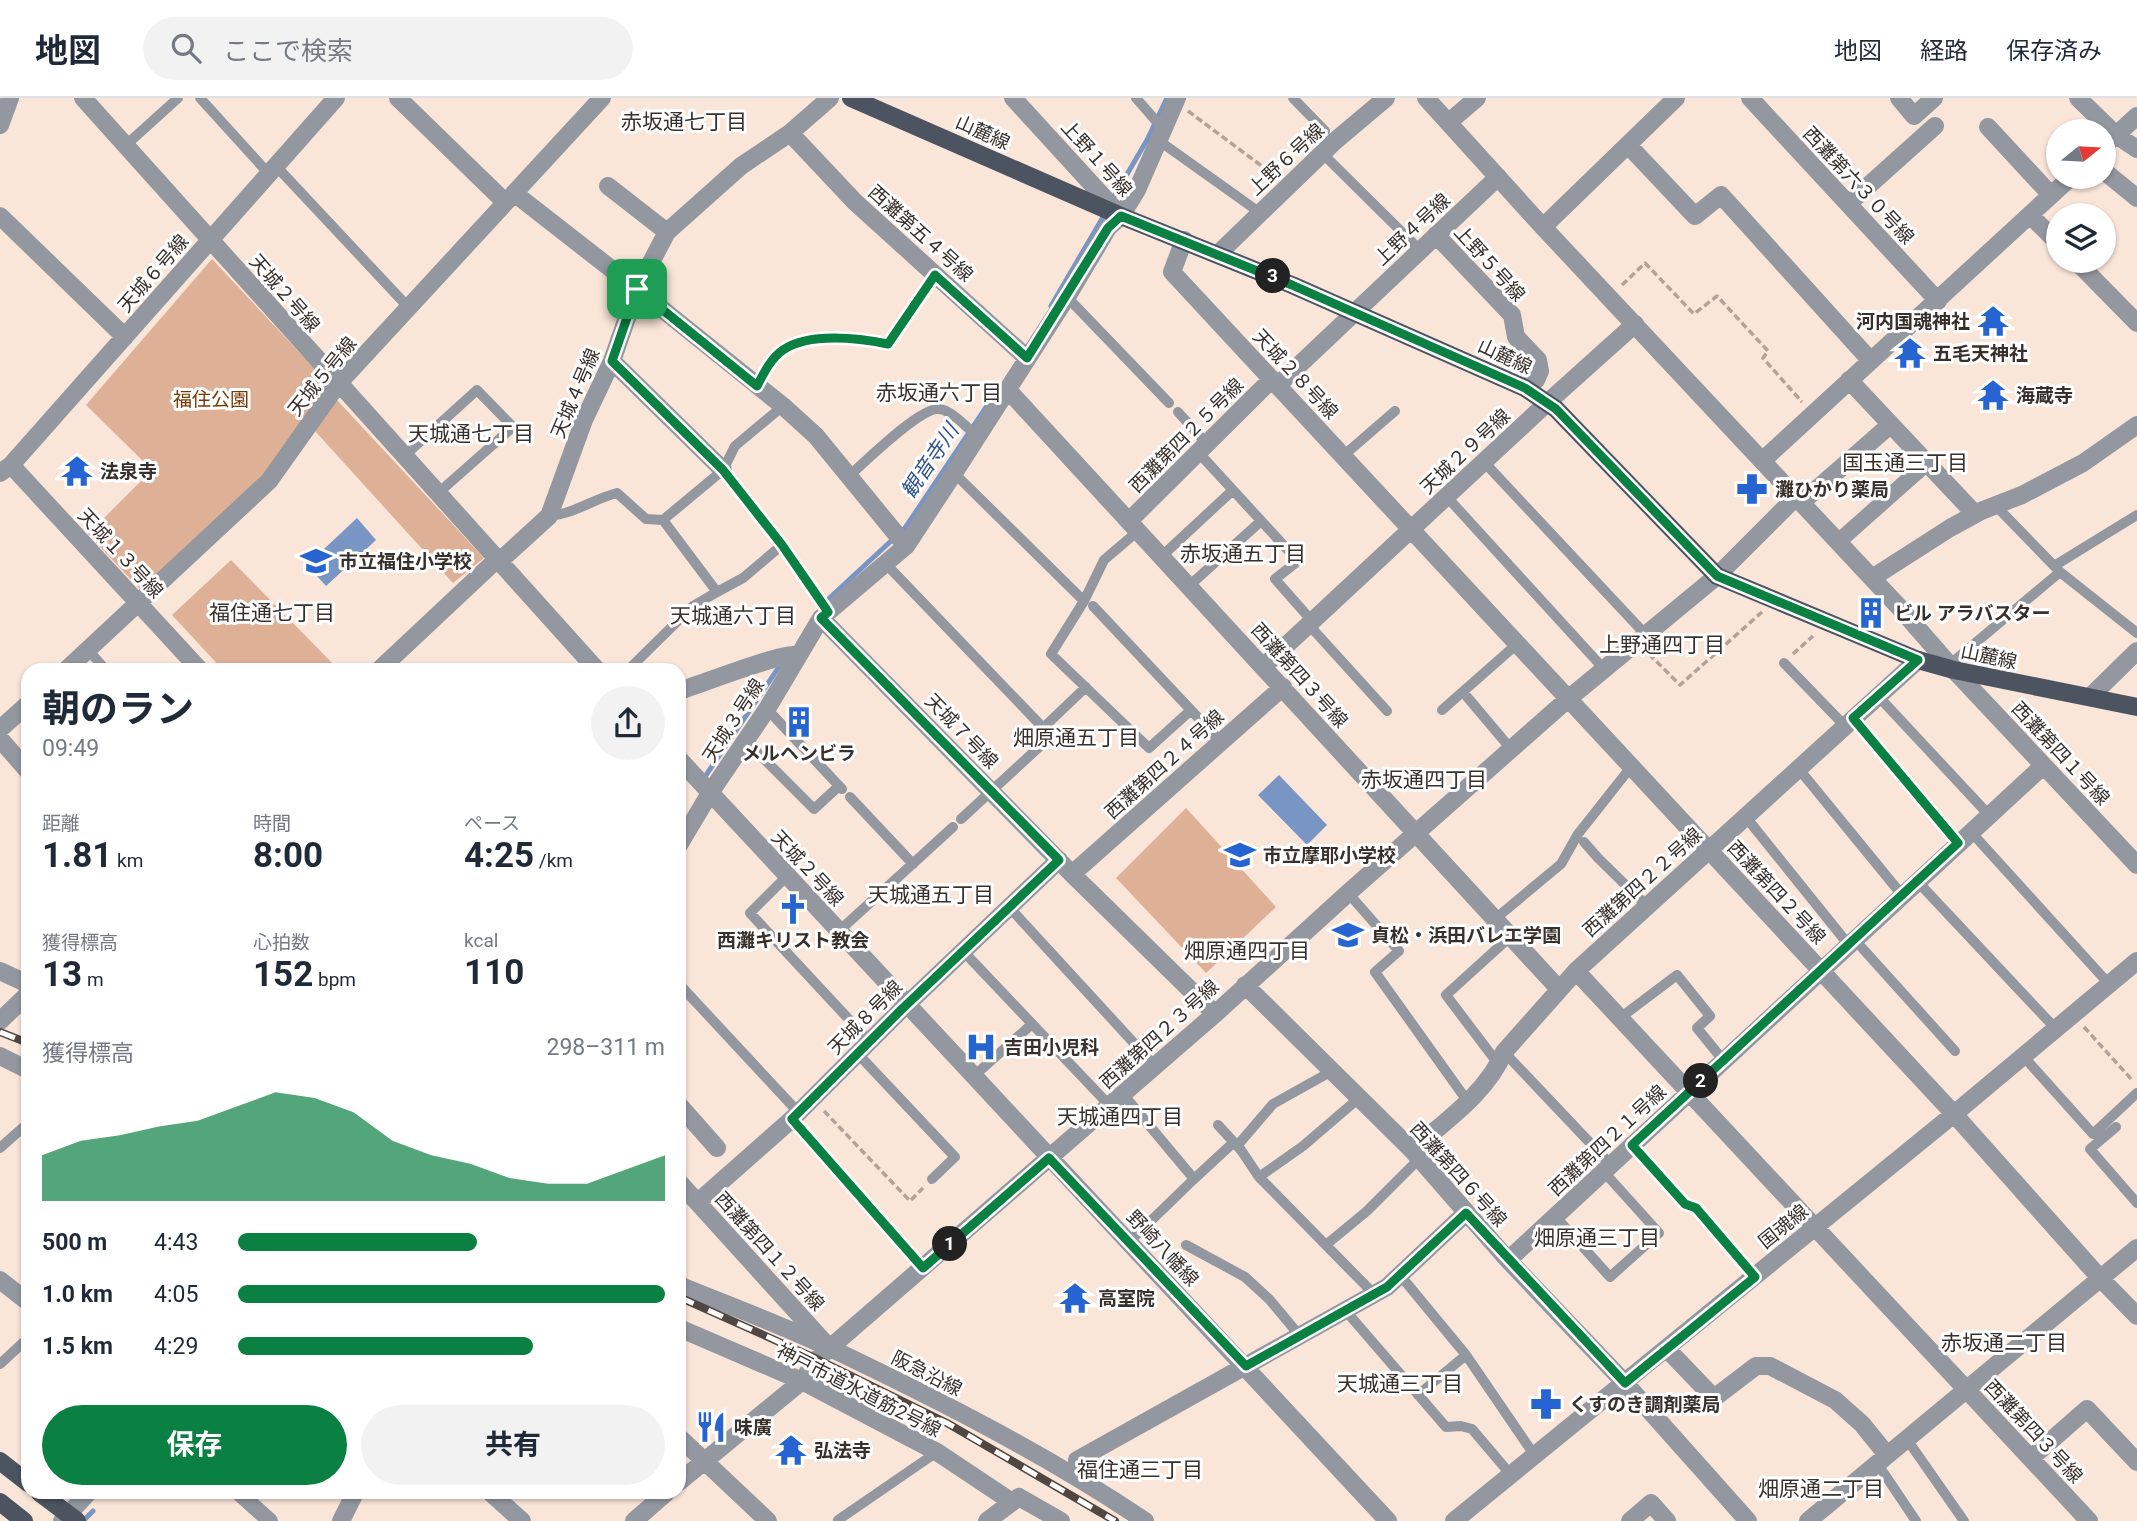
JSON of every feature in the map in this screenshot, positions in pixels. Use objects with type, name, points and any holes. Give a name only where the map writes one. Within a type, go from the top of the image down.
[{"type":"main road","name":"山麓線","points":[[851,98],[1354,312],[1525,388],[1556,409],[1717,576],[1918,660],[2137,707]]},
{"type":"main road","points":[[0,1461],[21,1478]]},
{"type":"main road","points":[[47,1499],[69,1519]]},
{"type":"main road","points":[[0,1502],[24,1521]]},
{"type":"street","points":[[0,125],[10,98]]},
{"type":"street","name":"天城２号線","points":[[83,98],[591,663]]},
{"type":"street","name":"天城６号線","points":[[6,469],[336,98]]},
{"type":"street","points":[[398,98],[509,197],[637,289],[783,406],[816,436],[900,539]]},
{"type":"street","name":"天城４号線","points":[[389,663],[496,560],[503,558],[549,516],[584,421],[612,361],[637,289],[667,232],[741,166],[790,133],[831,98]]},
{"type":"street","name":"上野１号線","points":[[1013,98],[1116,210]]},
{"type":"street","name":"上野６号線","points":[[1218,254],[1259,212],[1386,98]]},
{"type":"street","name":"西灘第四１号線","points":[[1426,98],[2137,865]]},
{"type":"street","points":[[1449,122],[1477,98]]},
{"type":"street","points":[[1543,227],[1676,98]]},
{"type":"street","name":"西灘第六３０号線","points":[[1750,98],[1938,300]]},
{"type":"street","points":[[1899,98],[1914,116],[1934,98]]},
{"type":"street","points":[[2078,98],[2094,119]]},
{"type":"street","name":"天城３号線","points":[[686,833],[767,709],[823,608],[885,563],[900,539],[954,473],[1009,390],[1022,354],[1067,297],[1116,210],[1137,190],[1176,100]]},
{"type":"street","name":"天城５号線","points":[[74,663],[269,481],[338,384],[509,197],[591,102]]},
{"type":"street","points":[[2116,135],[2137,116]]},
{"type":"street","points":[[1848,204],[1936,126]]},
{"type":"street","points":[[1987,127],[2051,195]]},
{"type":"street","name":"西灘第五４号線","points":[[790,133],[855,202],[1022,354]]},
{"type":"street","points":[[2116,143],[2137,149]]},
{"type":"street","points":[[1628,145],[1695,216],[1721,195],[1871,361]]},
{"type":"street","name":"上野４号線","points":[[1275,382],[1498,177]]},
{"type":"street","points":[[2116,181],[2137,198]]},
{"type":"street","points":[[608,186],[667,232]]},
{"type":"street","points":[[1762,461],[2058,189]]},
{"type":"street","points":[[2030,215],[2046,231]]},
{"type":"street","points":[[0,216],[125,337]]},
{"type":"street","name":"上野５号線","points":[[1436,235],[1512,316],[1516,337],[1538,360],[1540,371],[1536,380],[1525,388]]},
{"type":"street","name":"天城２８号線","points":[[1184,240],[1172,272],[1412,530]]},
{"type":"street","points":[[2088,273],[2137,323]]},
{"type":"street","name":"天城２９号線","points":[[1412,530],[1635,324]]},
{"type":"street","name":"天城７号線","points":[[612,361],[723,470]]},
{"type":"street","points":[[1849,380],[1975,514]]},
{"type":"street","name":"西灘第四２５号線","points":[[1134,526],[1203,448],[1275,382]]},
{"type":"street","name":"西灘第四３号線","points":[[1009,390],[1559,989]]},
{"type":"street","name":"西灘第四２３号線","points":[[686,1476],[802,1381],[811,1366],[830,1348],[1215,1014],[1348,892],[1568,699],[1717,576],[1799,500],[1891,425]]},
{"type":"street","points":[[1872,579],[1950,528],[1975,514],[2022,495],[2083,463],[2135,431]]},
{"type":"street","points":[[1838,542],[1927,463]]},
{"type":"street","name":"天城１３号線","points":[[6,469],[140,604],[194,663]]},
{"type":"street","points":[[1264,666],[1412,530]]},
{"type":"street","name":"西灘第四２号線","points":[[1412,530],[1821,969],[2137,1316]]},
{"type":"street","name":"天城７号線","points":[[823,608],[1072,874]]},
{"type":"street","points":[[2090,697],[2137,651]]},
{"type":"street","points":[[686,689],[796,654]]},
{"type":"street","name":"西灘第四２２号線","points":[[1415,1154],[1468,1102],[1576,971],[1918,660]]},
{"type":"street","name":"西灘第四２４号線","points":[[1072,874],[1283,687]]},
{"type":"street","points":[[0,729],[21,710]]},
{"type":"street","points":[[0,739],[21,763]]},
{"type":"street","name":"西灘第四２１号線","points":[[1508,1260],[2043,766]]},
{"type":"street","name":"天城２号線","points":[[686,767],[907,1005]]},
{"type":"street","name":"天城８号線","points":[[698,1202],[796,1116],[907,1005],[1059,860]]},
{"type":"street","points":[[1072,874],[1215,1014]]},
{"type":"street","name":"国魂線","points":[[1454,1521],[1954,1114],[2137,961]]},
{"type":"street","points":[[0,971],[21,981]]},
{"type":"street","name":"西灘第四３号線","points":[[1576,971],[2089,1521]]},
{"type":"street","name":"西灘第四６号線","points":[[1245,985],[1415,1154],[1508,1260],[1625,1383],[1748,1521]]},
{"type":"street","points":[[0,1021],[21,1001]]},
{"type":"street","name":"野崎八幡線","points":[[907,1005],[1388,1521]]},
{"type":"street","points":[[0,1056],[21,1066]]},
{"type":"street","points":[[686,1113],[717,1148]]},
{"type":"street","name":"西灘第四１２号線","points":[[686,1189],[830,1348]]},
{"type":"street","points":[[1077,1460],[1387,1287],[1466,1213]]},
{"type":"street","points":[[1808,1521],[2137,1248]]},
{"type":"street","points":[[0,1280],[21,1296]]},
{"type":"street","name":"阪急沿線","points":[[686,1288],[830,1348],[962,1414],[1106,1495],[1145,1521]]},
{"type":"street","name":"神戸市道水道筋2号線","points":[[686,1331],[802,1381],[937,1452],[1012,1502],[1019,1497],[1061,1521]]},
{"type":"street","points":[[1667,1349],[1714,1398],[1756,1366],[1770,1366],[1835,1400],[1862,1424],[1882,1459]]},
{"type":"street","points":[[2031,1458],[2087,1409],[2137,1462]]},
{"type":"street","points":[[686,1444],[768,1521]]},
{"type":"street","points":[[69,1519],[84,1499]]},
{"type":"street","points":[[246,1499],[270,1521]]},
{"type":"street","points":[[341,1521],[352,1499]]},
{"type":"street","points":[[498,1499],[522,1521]]},
{"type":"street","points":[[635,1521],[659,1499]]},
{"type":"street","points":[[987,1521],[1012,1502]]},
{"type":"street","points":[[1630,1521],[1651,1503],[1667,1521]]},
{"type":"lane","points":[[125,146],[178,98]]},
{"type":"lane","points":[[200,98],[409,308]]},
{"type":"lane","points":[[1136,98],[1161,132],[1259,212]]},
{"type":"lane","points":[[1293,98],[1325,131]]},
{"type":"lane","points":[[1323,154],[1420,250]]},
{"type":"lane","points":[[1067,297],[1169,403]]},
{"type":"lane","points":[[403,457],[477,390],[513,427],[437,494]]},
{"type":"lane","points":[[549,516],[565,515],[602,497],[617,493],[646,519],[663,520],[723,470],[735,446],[783,406]]},
{"type":"lane","points":[[849,476],[918,416],[936,408],[946,411],[978,437]]},
{"type":"lane","points":[[1343,456],[1395,411]]},
{"type":"lane","points":[[1178,412],[1233,490],[1297,561],[1275,579],[1387,711]]},
{"type":"lane","points":[[1485,462],[1641,638]]},
{"type":"lane","name":"天城７号線","points":[[723,470],[782,545],[823,608]]},
{"type":"lane","points":[[954,473],[1089,603],[1221,742]]},
{"type":"lane","points":[[1162,555],[1233,490]]},
{"type":"lane","points":[[1447,497],[1604,669]]},
{"type":"lane","points":[[1996,506],[2057,569],[2137,632]]},
{"type":"lane","points":[[1952,668],[2057,569],[2137,515]]},
{"type":"lane","points":[[663,520],[717,592]]},
{"type":"lane","points":[[1189,586],[1261,521]]},
{"type":"lane","points":[[1134,526],[1104,560],[1089,603],[1051,654],[1149,748],[1191,710]]},
{"type":"lane","points":[[635,663],[692,606],[743,578],[782,545]]},
{"type":"lane","points":[[839,932],[1051,736],[885,563]]},
{"type":"lane","points":[[1442,710],[1517,644]]},
{"type":"lane","points":[[88,650],[100,663]]},
{"type":"lane","points":[[1784,663],[1849,722],[2109,984]]},
{"type":"lane","points":[[1043,728],[1086,687]]},
{"type":"lane","points":[[1463,692],[1511,749]]},
{"type":"lane","points":[[1878,696],[1989,815]]},
{"type":"lane","points":[[767,709],[913,864]]},
{"type":"lane","points":[[751,746],[814,809],[844,791]]},
{"type":"lane","points":[[1496,919],[1561,864],[1577,834],[1631,767]]},
{"type":"lane","points":[[1798,768],[1902,895]]},
{"type":"lane","points":[[1745,816],[1851,941],[1955,1051]]},
{"type":"lane","points":[[1584,842],[1647,906]]},
{"type":"lane","points":[[787,876],[750,913],[956,1157],[932,1179]]},
{"type":"lane","points":[[1917,881],[2056,1029]]},
{"type":"lane","points":[[1348,892],[1399,951],[1375,971],[1468,1102]]},
{"type":"lane","points":[[1010,908],[1155,1066]]},
{"type":"lane","points":[[1511,936],[1446,995],[1502,1059],[1607,1168],[1659,1233],[1610,1277],[1555,1216]]},
{"type":"lane","points":[[964,952],[1032,1024],[1117,1100],[1194,1179]]},
{"type":"lane","points":[[1620,1018],[1676,975],[1710,1016],[1697,1028],[1723,1060]]},
{"type":"lane","points":[[686,992],[796,1116],[923,1268]]},
{"type":"lane","points":[[974,1076],[1032,1024]]},
{"type":"lane","points":[[2023,1056],[2093,1134],[2137,1093]]},
{"type":"lane","points":[[1129,1242],[1194,1179],[1235,1144],[1273,1104],[1332,1071]]},
{"type":"lane","points":[[1259,1178],[1303,1146],[1359,1098]]},
{"type":"lane","points":[[1218,1125],[1259,1178],[1374,1294]]},
{"type":"lane","points":[[2116,1126],[2090,1149],[2137,1203]]},
{"type":"lane","points":[[0,1149],[21,1130]]},
{"type":"lane","points":[[1632,1145],[1685,1204],[1696,1208],[1755,1277]]},
{"type":"lane","points":[[1327,1244],[1367,1212],[1415,1154]]},
{"type":"lane","points":[[1186,1245],[1245,1277],[1269,1299],[1300,1336]]},
{"type":"lane","points":[[1399,1275],[1465,1355],[1535,1456]]},
{"type":"lane","points":[[1345,1310],[1446,1427],[1461,1426],[1472,1429],[1511,1475]]},
{"type":"lane","points":[[0,1364],[21,1344]]},
{"type":"lane","points":[[1418,1395],[1465,1355]]},
{"type":"lane","points":[[1906,1438],[1964,1521]]},
{"type":"lane","points":[[838,1520],[937,1452]]},
{"type":"lane","points":[[1882,1459],[1916,1521]]},
{"type":"path","points":[[1176,100],[1289,186]]},
{"type":"path","points":[[1610,296],[1645,263],[1694,314],[1717,296],[1768,351],[1763,358],[1813,414]]},
{"type":"path","points":[[757,386],[776,356],[786,348],[838,338],[888,344],[935,275]]},
{"type":"path","points":[[1641,638],[1680,685],[1763,611]]},
{"type":"path","points":[[1784,663],[1815,634]]},
{"type":"path","points":[[2073,1015],[2137,1085]]},
{"type":"path","points":[[813,1099],[909,1201],[932,1179]]},
{"type":"green space","name":"福住公園","points":[[212,259],[328,383],[261,484],[140,589],[88,534],[145,477],[139,470],[145,463],[86,405]]},
{"type":"green space","points":[[337,400],[484,558],[453,583],[315,431]]},
{"type":"green space","points":[[231,560],[332,663],[217,663],[172,615]]},
{"type":"green space","points":[[1186,808],[1276,907],[1206,973],[1116,878]]},
{"type":"water","points":[[357,518],[376,540],[326,586],[307,565]]},
{"type":"water","points":[[1279,775],[1327,825],[1307,845],[1258,795]]},
{"type":"waterway","name":"観音寺川","points":[[1112,200],[1147,140],[1167,98]]},
{"type":"waterway","name":"観音寺川","points":[[1051,306],[1106,212]]},
{"type":"waterway","name":"観音寺川","points":[[823,604],[905,528],[991,400]]},
{"type":"waterway","name":"観音寺川","points":[[704,778],[783,661]]},
{"type":"waterway","name":"観音寺川","points":[[83,1521],[93,1511]]},
{"type":"railway","points":[[0,1032],[21,1040]]},
{"type":"railway","points":[[686,1300],[817,1359],[947,1423],[1115,1521]]},
{"type":"place","name":"河内国魂神社","points":[[1993,321]]},
{"type":"place","name":"五毛天神社","points":[[1910,353]]},
{"type":"place","name":"海蔵寺","points":[[1993,395]]},
{"type":"place","name":"法泉寺","points":[[77,471]]},
{"type":"place","name":"灘ひかり薬局","points":[[1752,489]]},
{"type":"place","name":"市立福住小学校","points":[[316,561]]},
{"type":"place","name":"ビル アラバスター","points":[[1871,613]]},
{"type":"place","name":"メルヘンビラ","points":[[799,722]]},
{"type":"place","name":"市立摩耶小学校","points":[[1240,855]]},
{"type":"place","name":"西灘キリスト教会","points":[[793,909]]},
{"type":"place","name":"貞松・浜田バレエ学園","points":[[1348,935]]},
{"type":"place","name":"吉田小児科","points":[[981,1047]]},
{"type":"place","name":"高室院","points":[[1075,1298]]},
{"type":"place","name":"くすのき調剤薬局","points":[[1546,1404]]},
{"type":"place","name":"味廣","points":[[711,1427]]},
{"type":"place","name":"弘法寺","points":[[791,1450]]},
{"type":"district","name":"赤坂通七丁目","points":[[684,122]]},
{"type":"district","name":"赤坂通六丁目","points":[[939,393]]},
{"type":"district","name":"天城通七丁目","points":[[471,434]]},
{"type":"district","name":"国玉通三丁目","points":[[1905,463]]},
{"type":"district","name":"赤坂通五丁目","points":[[1243,554]]},
{"type":"district","name":"福住通七丁目","points":[[272,613]]},
{"type":"district","name":"天城通六丁目","points":[[733,616]]},
{"type":"district","name":"上野通四丁目","points":[[1662,645]]},
{"type":"district","name":"畑原通五丁目","points":[[1076,738]]},
{"type":"district","name":"赤坂通四丁目","points":[[1424,780]]},
{"type":"district","name":"天城通五丁目","points":[[931,895]]},
{"type":"district","name":"畑原通四丁目","points":[[1247,951]]},
{"type":"district","name":"天城通四丁目","points":[[1120,1117]]},
{"type":"district","name":"畑原通三丁目","points":[[1597,1238]]},
{"type":"district","name":"赤坂通二丁目","points":[[2004,1343]]},
{"type":"district","name":"天城通三丁目","points":[[1400,1384]]},
{"type":"district","name":"福住通三丁目","points":[[1140,1470]]},
{"type":"district","name":"畑原通二丁目","points":[[1821,1489]]},
{"type":"route","points":[[1121,216],[1292,285],[1525,388],[1556,409],[1654,514],[1717,576],[1918,660],[1853,718],[1958,843],[1632,1145],[1685,1204],[1696,1208],[1755,1277],[1625,1383],[1466,1213],[1387,1287],[1246,1366],[1049,1158],[923,1268],[792,1119],[901,1010],[1059,860],[821,618],[828,612],[782,545],[723,470],[612,361],[637,289],[757,386],[776,356],[786,348],[838,338],[888,344],[935,275],[1027,358],[1108,228],[1121,216]]}]
